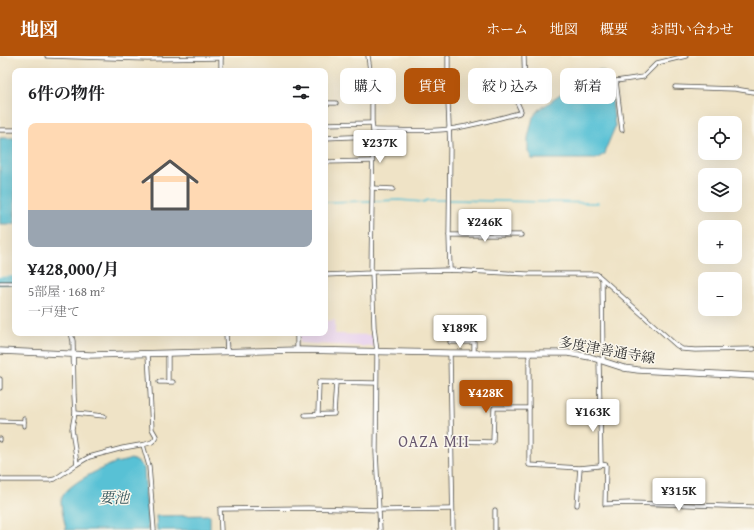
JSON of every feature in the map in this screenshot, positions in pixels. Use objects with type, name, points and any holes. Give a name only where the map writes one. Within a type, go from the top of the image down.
[{"type":"main road","name":"多度津善通寺線","points":[[0,351],[91,355],[297,350],[450,353],[568,353],[624,368],[754,376]]},
{"type":"street","points":[[47,56],[147,59],[221,57],[221,68]]},
{"type":"street","points":[[368,56],[372,85],[373,136],[371,272],[377,352],[376,452],[380,530]]},
{"type":"street","points":[[448,56],[450,270]]},
{"type":"street","points":[[373,130],[414,131],[449,129],[477,124],[519,113],[521,111],[516,100],[525,91],[524,56]]},
{"type":"street","points":[[622,130],[616,81],[643,77],[657,63],[686,56]]},
{"type":"street","points":[[675,87],[735,89],[754,92]]},
{"type":"street","points":[[328,103],[336,103]]},
{"type":"street","points":[[328,124],[372,123]]},
{"type":"street","points":[[0,130],[12,130]]},
{"type":"street","points":[[328,138],[373,136]]},
{"type":"street","points":[[348,137],[348,142]]},
{"type":"street","points":[[328,162],[372,161]]},
{"type":"street","points":[[372,188],[393,189]]},
{"type":"street","points":[[449,235],[521,235]]},
{"type":"street","points":[[328,275],[450,270],[527,274],[597,274],[676,345],[682,348],[695,350],[754,348]]},
{"type":"street","points":[[601,464],[602,279]]},
{"type":"street","points":[[0,283],[12,283]]},
{"type":"street","points":[[72,336],[75,413],[72,429],[77,464]]},
{"type":"street","points":[[226,336],[227,352]]},
{"type":"street","points":[[297,336],[297,350]]},
{"type":"street","points":[[450,342],[474,342],[474,353]]},
{"type":"street","points":[[529,352],[529,465],[580,468],[599,466],[601,464],[606,465],[605,504],[631,503],[754,507]]},
{"type":"street","points":[[168,353],[168,382]]},
{"type":"street","points":[[450,353],[453,530]]},
{"type":"street","points":[[0,478],[2,480],[55,479],[89,457],[152,442],[156,436],[152,430],[148,354]]},
{"type":"street","points":[[0,379],[0,388]]},
{"type":"street","points":[[159,382],[173,382]]},
{"type":"street","points":[[318,414],[319,382],[376,383]]},
{"type":"street","points":[[305,415],[334,414],[336,382]]},
{"type":"street","points":[[451,441],[493,442],[494,408],[529,408]]},
{"type":"street","points":[[75,413],[104,416]]},
{"type":"street","points":[[90,415],[90,420]]},
{"type":"street","points":[[0,421],[24,422]]},
{"type":"street","points":[[143,445],[149,466],[154,530]]},
{"type":"street","points":[[577,505],[580,468]]},
{"type":"street","points":[[221,530],[220,509],[452,509]]},
{"type":"street","points":[[495,510],[495,530]]},
{"type":"shaded area","points":[[335,320],[335,334],[373,335],[374,347],[300,343],[300,336],[328,336],[328,321]]},
{"type":"water","points":[[560,95],[560,104],[612,104],[615,127],[605,154],[596,159],[532,159],[528,151],[528,138],[533,117],[540,109],[547,104],[552,104],[552,101]]},
{"type":"water","points":[[0,138],[12,138],[12,224],[0,224]]},
{"type":"water","name":"要池","points":[[131,459],[138,462],[144,468],[148,530],[66,530],[61,502],[63,496],[68,490],[83,478],[101,469],[115,463]]},
{"type":"water","points":[[210,515],[210,530],[157,530],[156,516]]},
{"type":"waterway","points":[[373,201],[399,200],[423,202],[428,200],[451,200],[598,203]]},
{"type":"waterway","points":[[328,202],[371,201]]},
{"type":"waterway","points":[[0,281],[12,280]]},
{"type":"district","name":"OAZA MII","points":[[434,441]]}]
